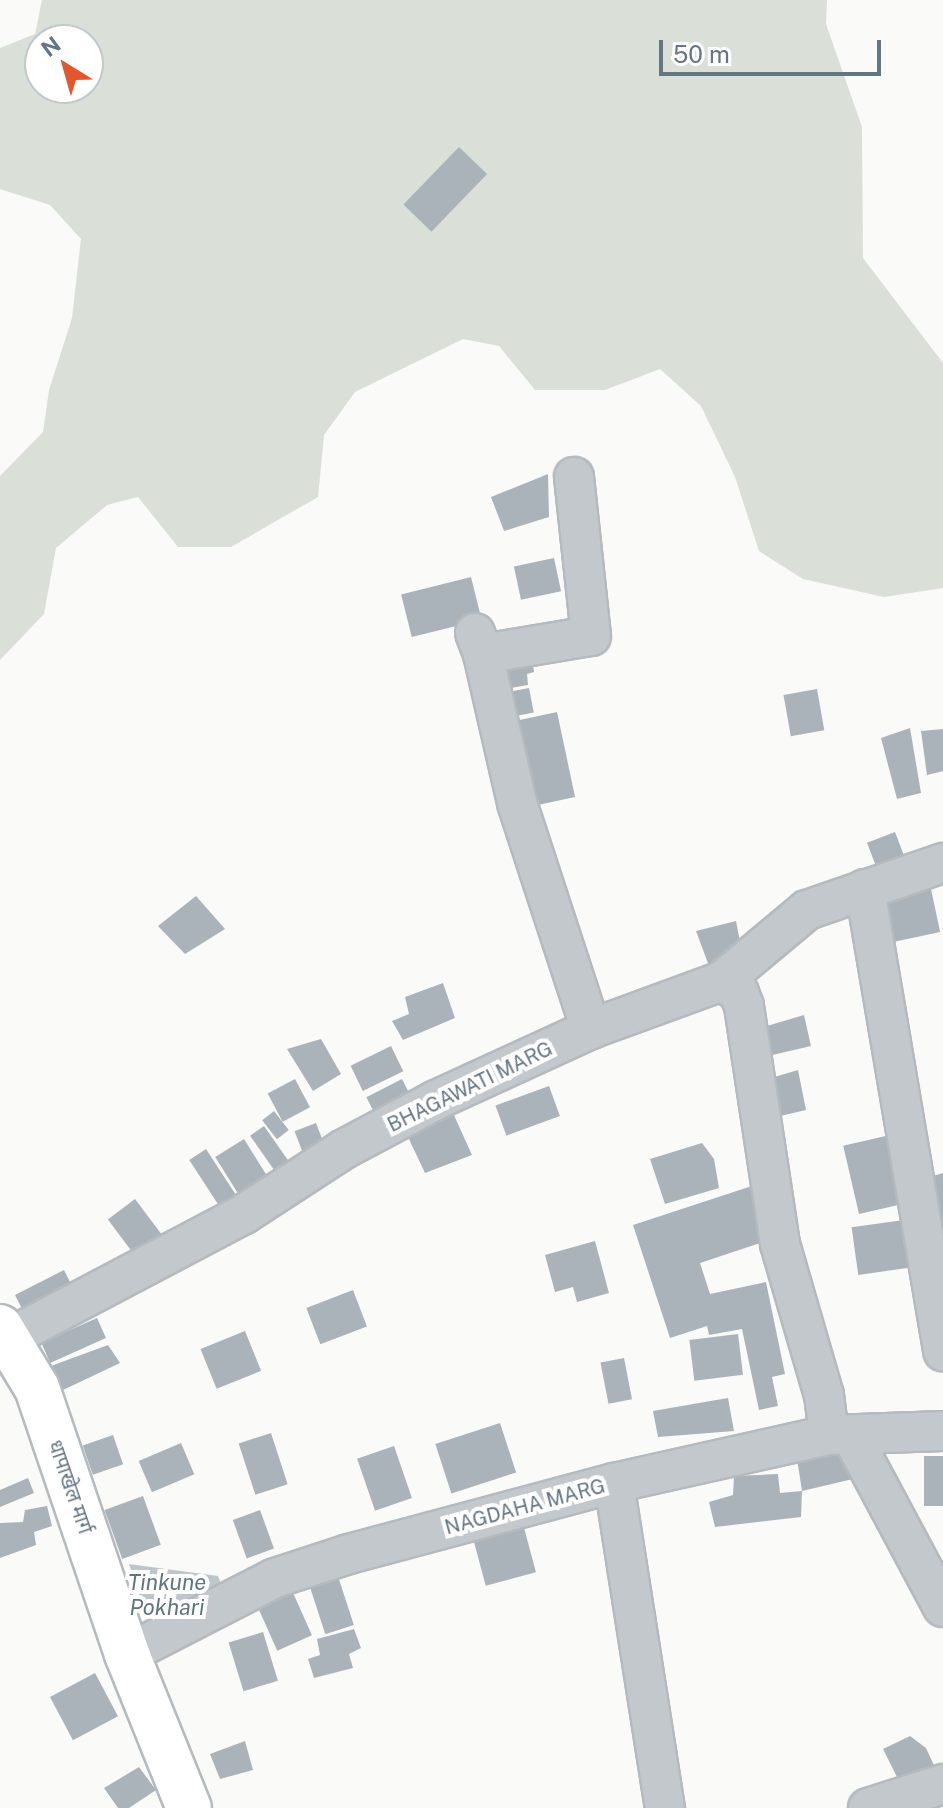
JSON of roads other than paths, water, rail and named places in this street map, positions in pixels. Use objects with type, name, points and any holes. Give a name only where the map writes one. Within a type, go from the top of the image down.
[{"type":"main road","name":"धापाखेल मार्ग","points":[[4,1333],[37,1388],[127,1654],[189,1808]]},
{"type":"street","points":[[574,477],[591,636],[478,642],[517,803],[591,1029]]},
{"type":"street","name":"BHAGAWATI MARG","points":[[4,1333],[244,1214],[396,1121],[591,1029],[722,981],[807,910],[943,863]]},
{"type":"street","points":[[865,889],[943,1351]]},
{"type":"street","points":[[722,981],[739,993],[744,1006],[780,1244],[824,1395],[840,1435],[943,1607]]},
{"type":"street","name":"NAGDAHA MARG","points":[[127,1654],[275,1578],[614,1483],[840,1435],[943,1431]]},
{"type":"street","points":[[614,1483],[665,1808]]},
{"type":"street","points":[[868,1808],[943,1784]]},
{"type":"water","name":"Tinkune Pokhari","points":[[129,1564],[218,1576],[224,1592],[151,1631]]}]
